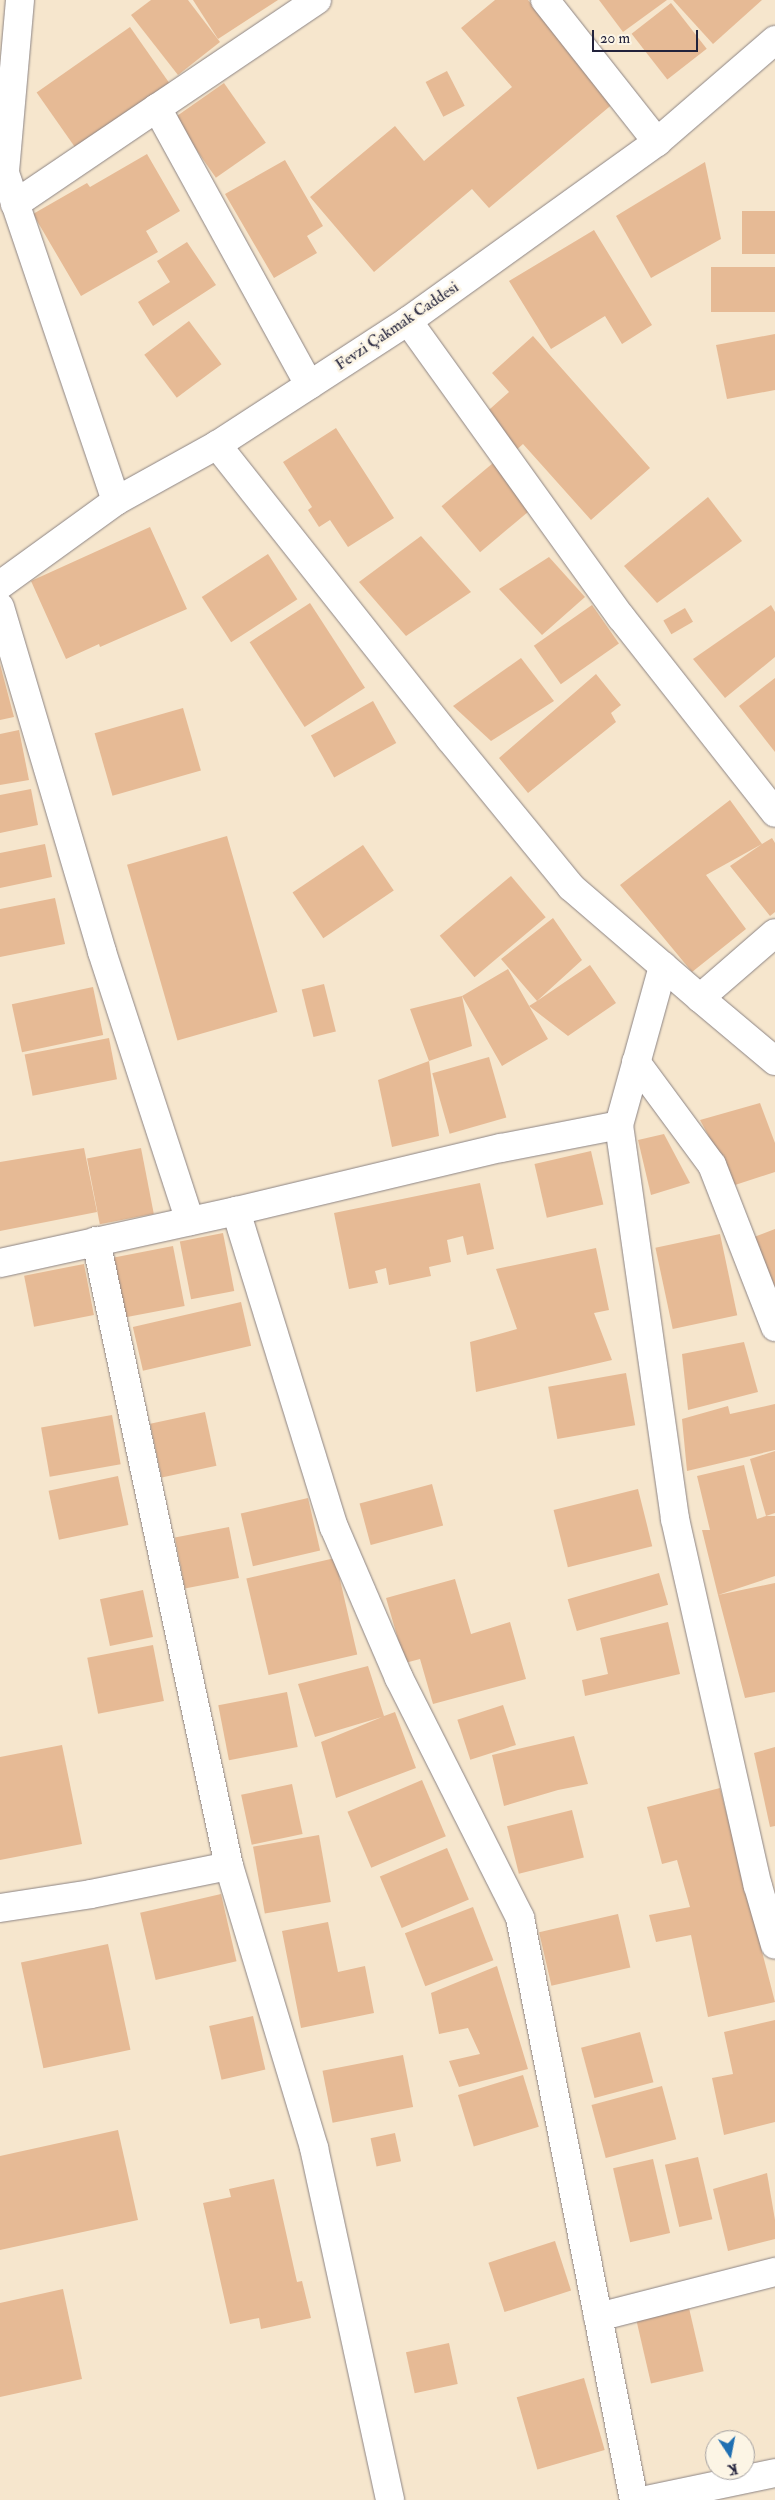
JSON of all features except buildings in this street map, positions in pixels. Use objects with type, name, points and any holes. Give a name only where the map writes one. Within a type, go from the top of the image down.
[{"type":"street","points":[[20,0],[4,135],[5,173],[116,501]]},
{"type":"street","points":[[15,204],[317,0]]},
{"type":"street","points":[[545,0],[657,142]]},
{"type":"street","name":"Fevzi Çakmak Caddesi","points":[[0,585],[116,501],[217,445],[408,321],[657,142],[775,40]]},
{"type":"street","points":[[157,108],[309,385]]},
{"type":"street","points":[[408,321],[621,618],[775,813]]},
{"type":"street","points":[[217,445],[450,739],[571,887],[775,1061]]},
{"type":"street","points":[[0,607],[102,952],[190,1221]]},
{"type":"street","points":[[700,998],[775,933]]},
{"type":"street","points":[[663,966],[619,1125],[675,1519],[758,1886],[775,1945]]},
{"type":"street","points":[[636,1062],[712,1165],[775,1327]]},
{"type":"street","points":[[0,1263],[236,1211],[501,1148],[619,1125]]},
{"type":"street","points":[[236,1211],[334,1528],[399,1678],[520,1918],[634,2500]]},
{"type":"street","points":[[96,1242],[229,1866],[314,2148],[390,2500]]},
{"type":"street","points":[[0,1908],[91,1894],[229,1866]]},
{"type":"street","points":[[598,2318],[775,2272]]},
{"type":"street","points":[[646,2500],[775,2473]]}]
